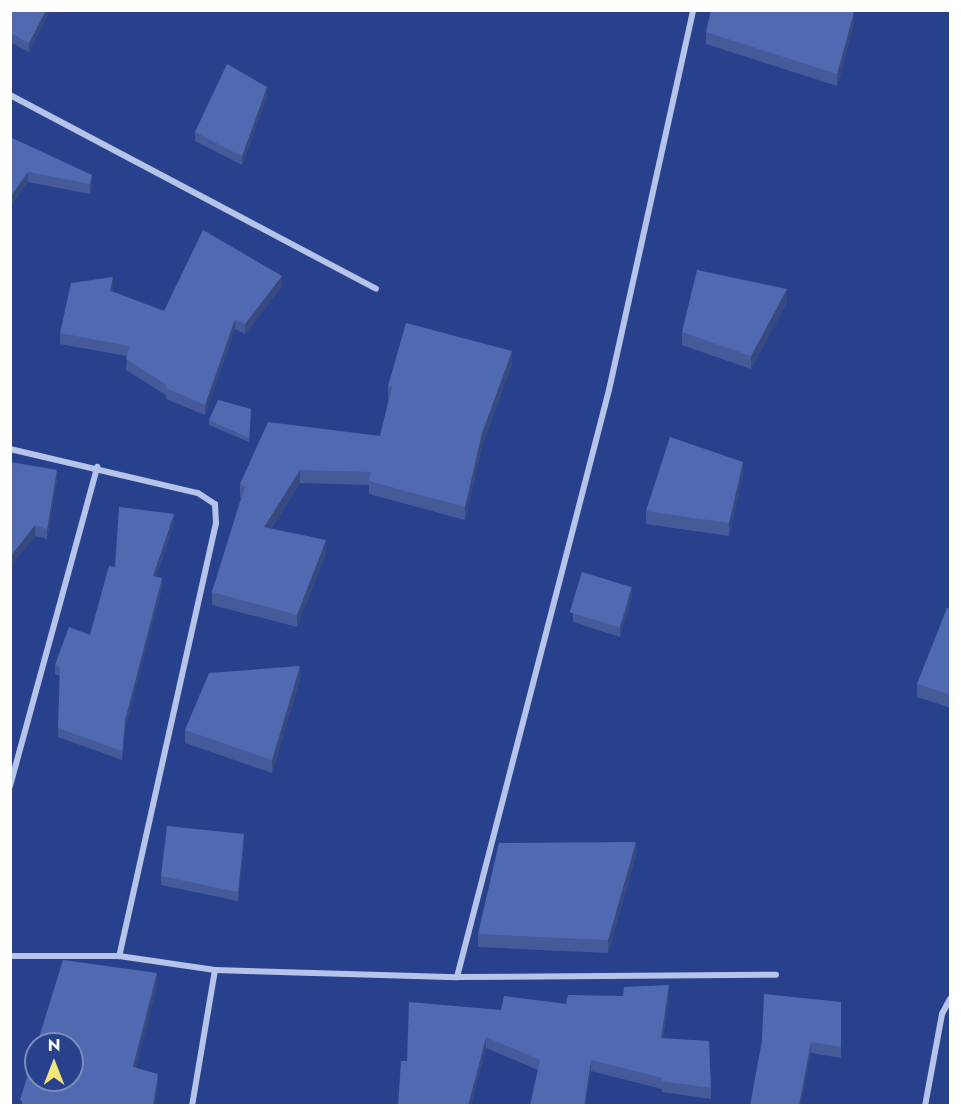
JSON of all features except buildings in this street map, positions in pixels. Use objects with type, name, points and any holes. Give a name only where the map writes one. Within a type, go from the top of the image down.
[{"type":"street","points":[[457,977],[609,390],[693,10]]},
{"type":"street","points":[[10,95],[376,289]]},
{"type":"street","points":[[10,448],[198,493],[215,504],[216,523],[119,956]]},
{"type":"street","points":[[10,786],[97,467]]},
{"type":"street","points":[[10,956],[119,956],[215,970],[457,977],[776,975]]},
{"type":"street","points":[[192,1106],[215,970]]},
{"type":"street","points":[[925,1106],[942,1014],[951,999]]}]
